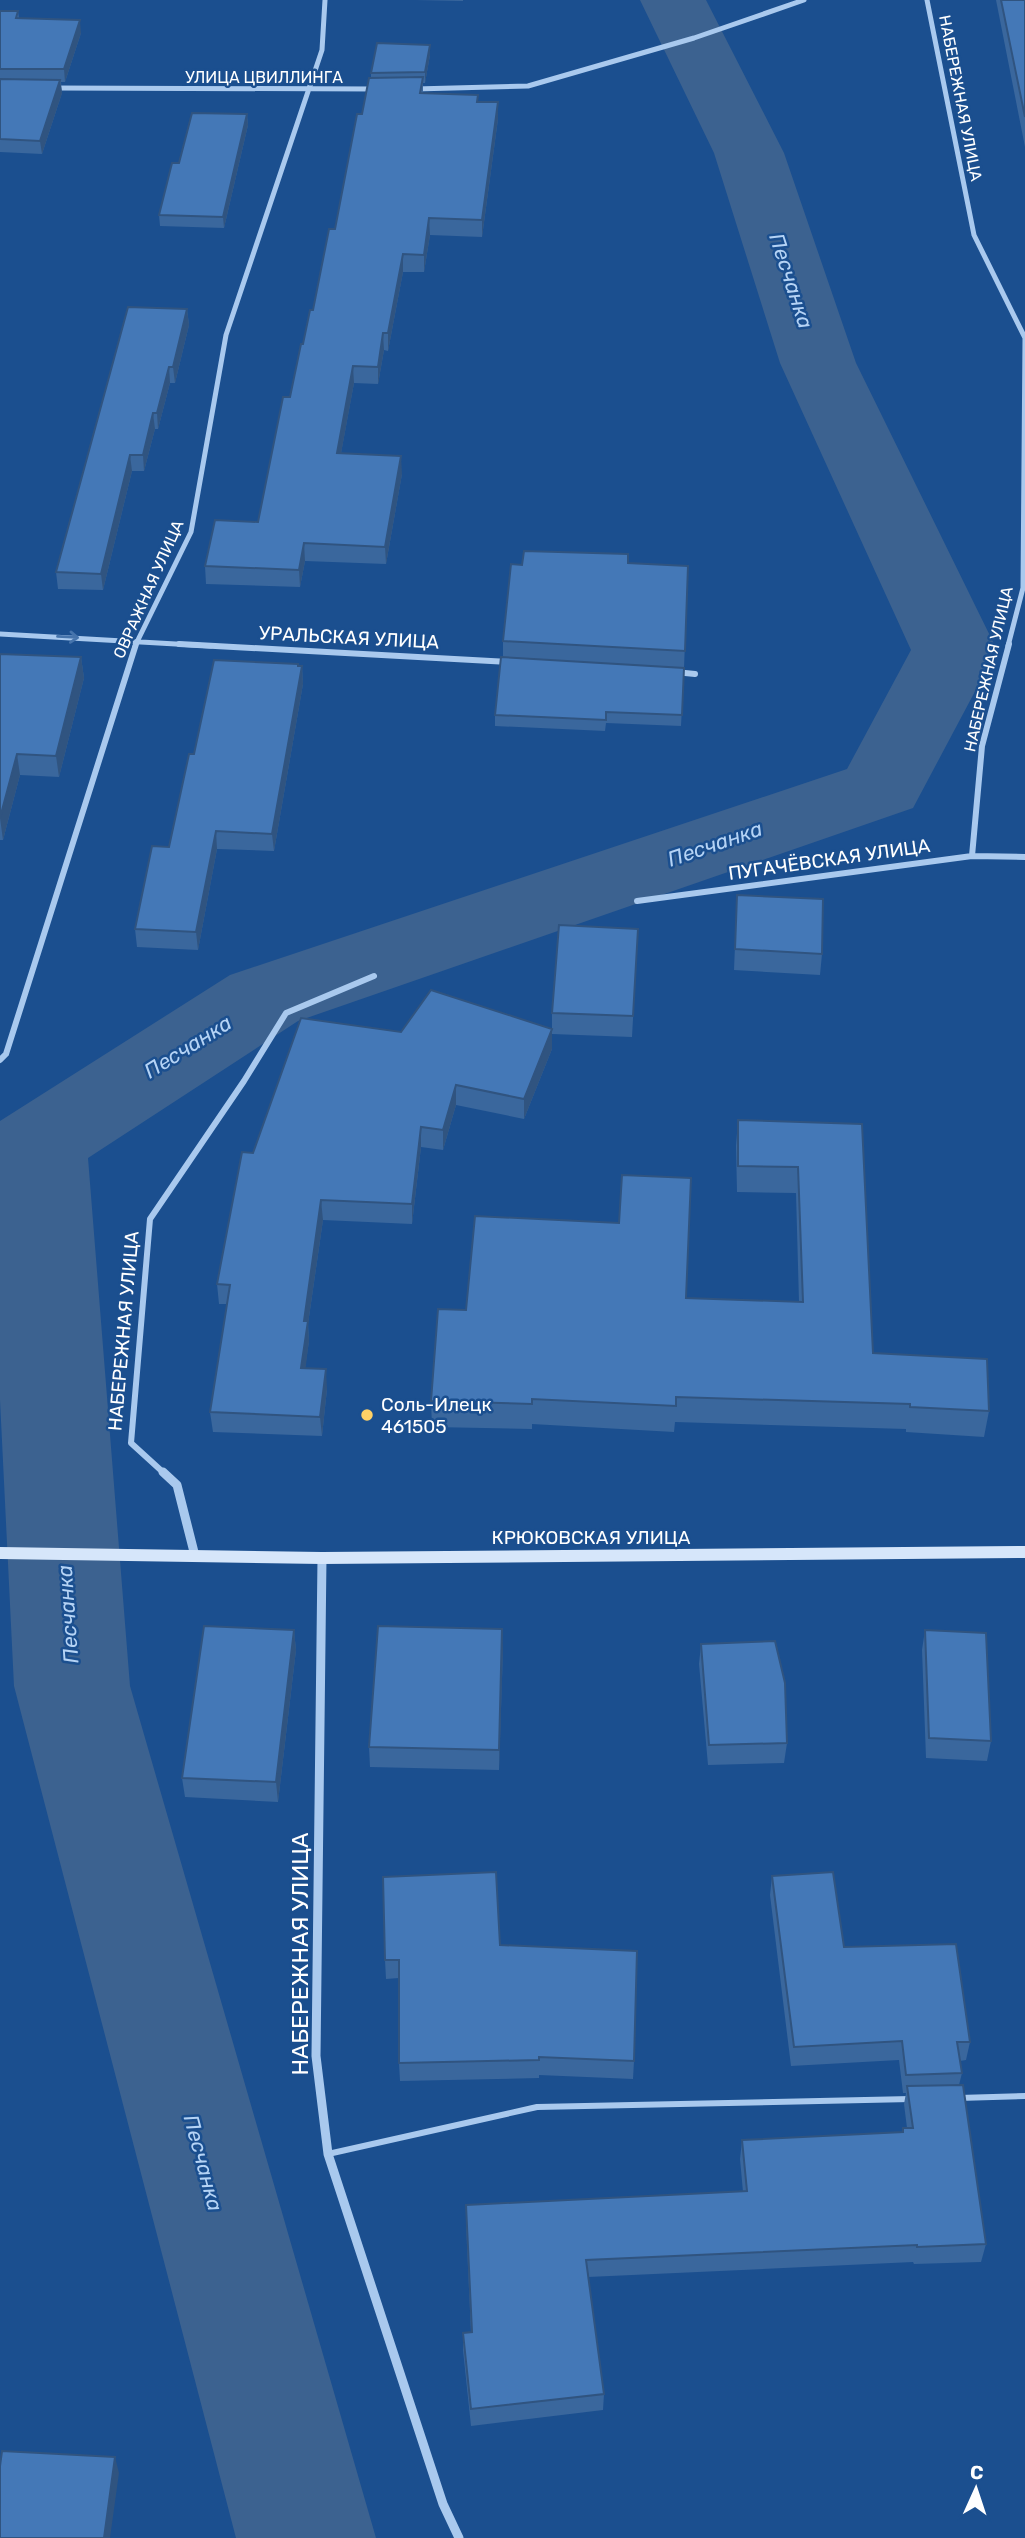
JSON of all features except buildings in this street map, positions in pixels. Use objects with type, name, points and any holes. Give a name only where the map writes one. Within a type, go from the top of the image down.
[{"type":"street","name":"ОВРАЖНАЯ УЛИЦА","points":[[0,1060],[6,1054],[137,640],[191,532],[226,335],[322,50],[325,0]]},
{"type":"street","points":[[409,89],[528,86],[694,38],[804,0]]},
{"type":"street","name":"НАБЕРЕЖНАЯ УЛИЦА","points":[[927,0],[974,235],[1025,338],[1023,588],[982,746],[972,856]]},
{"type":"street","name":"УЛИЦА ЦВИЛЛИНГА","points":[[42,88],[384,89]]},
{"type":"street","name":"УРАЛЬСКАЯ УЛИЦА","points":[[0,634],[514,663]]},
{"type":"street","points":[[668,672],[695,674]]},
{"type":"street","name":"ПУГАЧЁВСКАЯ УЛИЦА","points":[[637,901],[972,856],[1025,857]]},
{"type":"street","name":"НАБЕРЕЖНАЯ УЛИЦА","points":[[195,1556],[177,1485],[131,1443],[150,1219],[244,1081],[286,1013],[374,976]]},
{"type":"street","name":"КРЮКОВСКАЯ УЛИЦА","points":[[0,1553],[322,1558],[1025,1552]]},
{"type":"street","name":"НАБЕРЕЖНАЯ УЛИЦА","points":[[322,1558],[316,2056],[328,2154],[443,2504],[459,2538]]},
{"type":"lane","points":[[955,2098],[1025,2096]]},
{"type":"lane","points":[[328,2154],[537,2107],[913,2099]]},
{"type":"waterway","name":"Песчанка","points":[[306,2538],[72,1686],[37,1143],[264,998],[881,788],[954,650],[818,363],[749,153],[673,0]]},
{"type":"place","name":"Соль-Илецк 461505","points":[[367,1415]]}]
